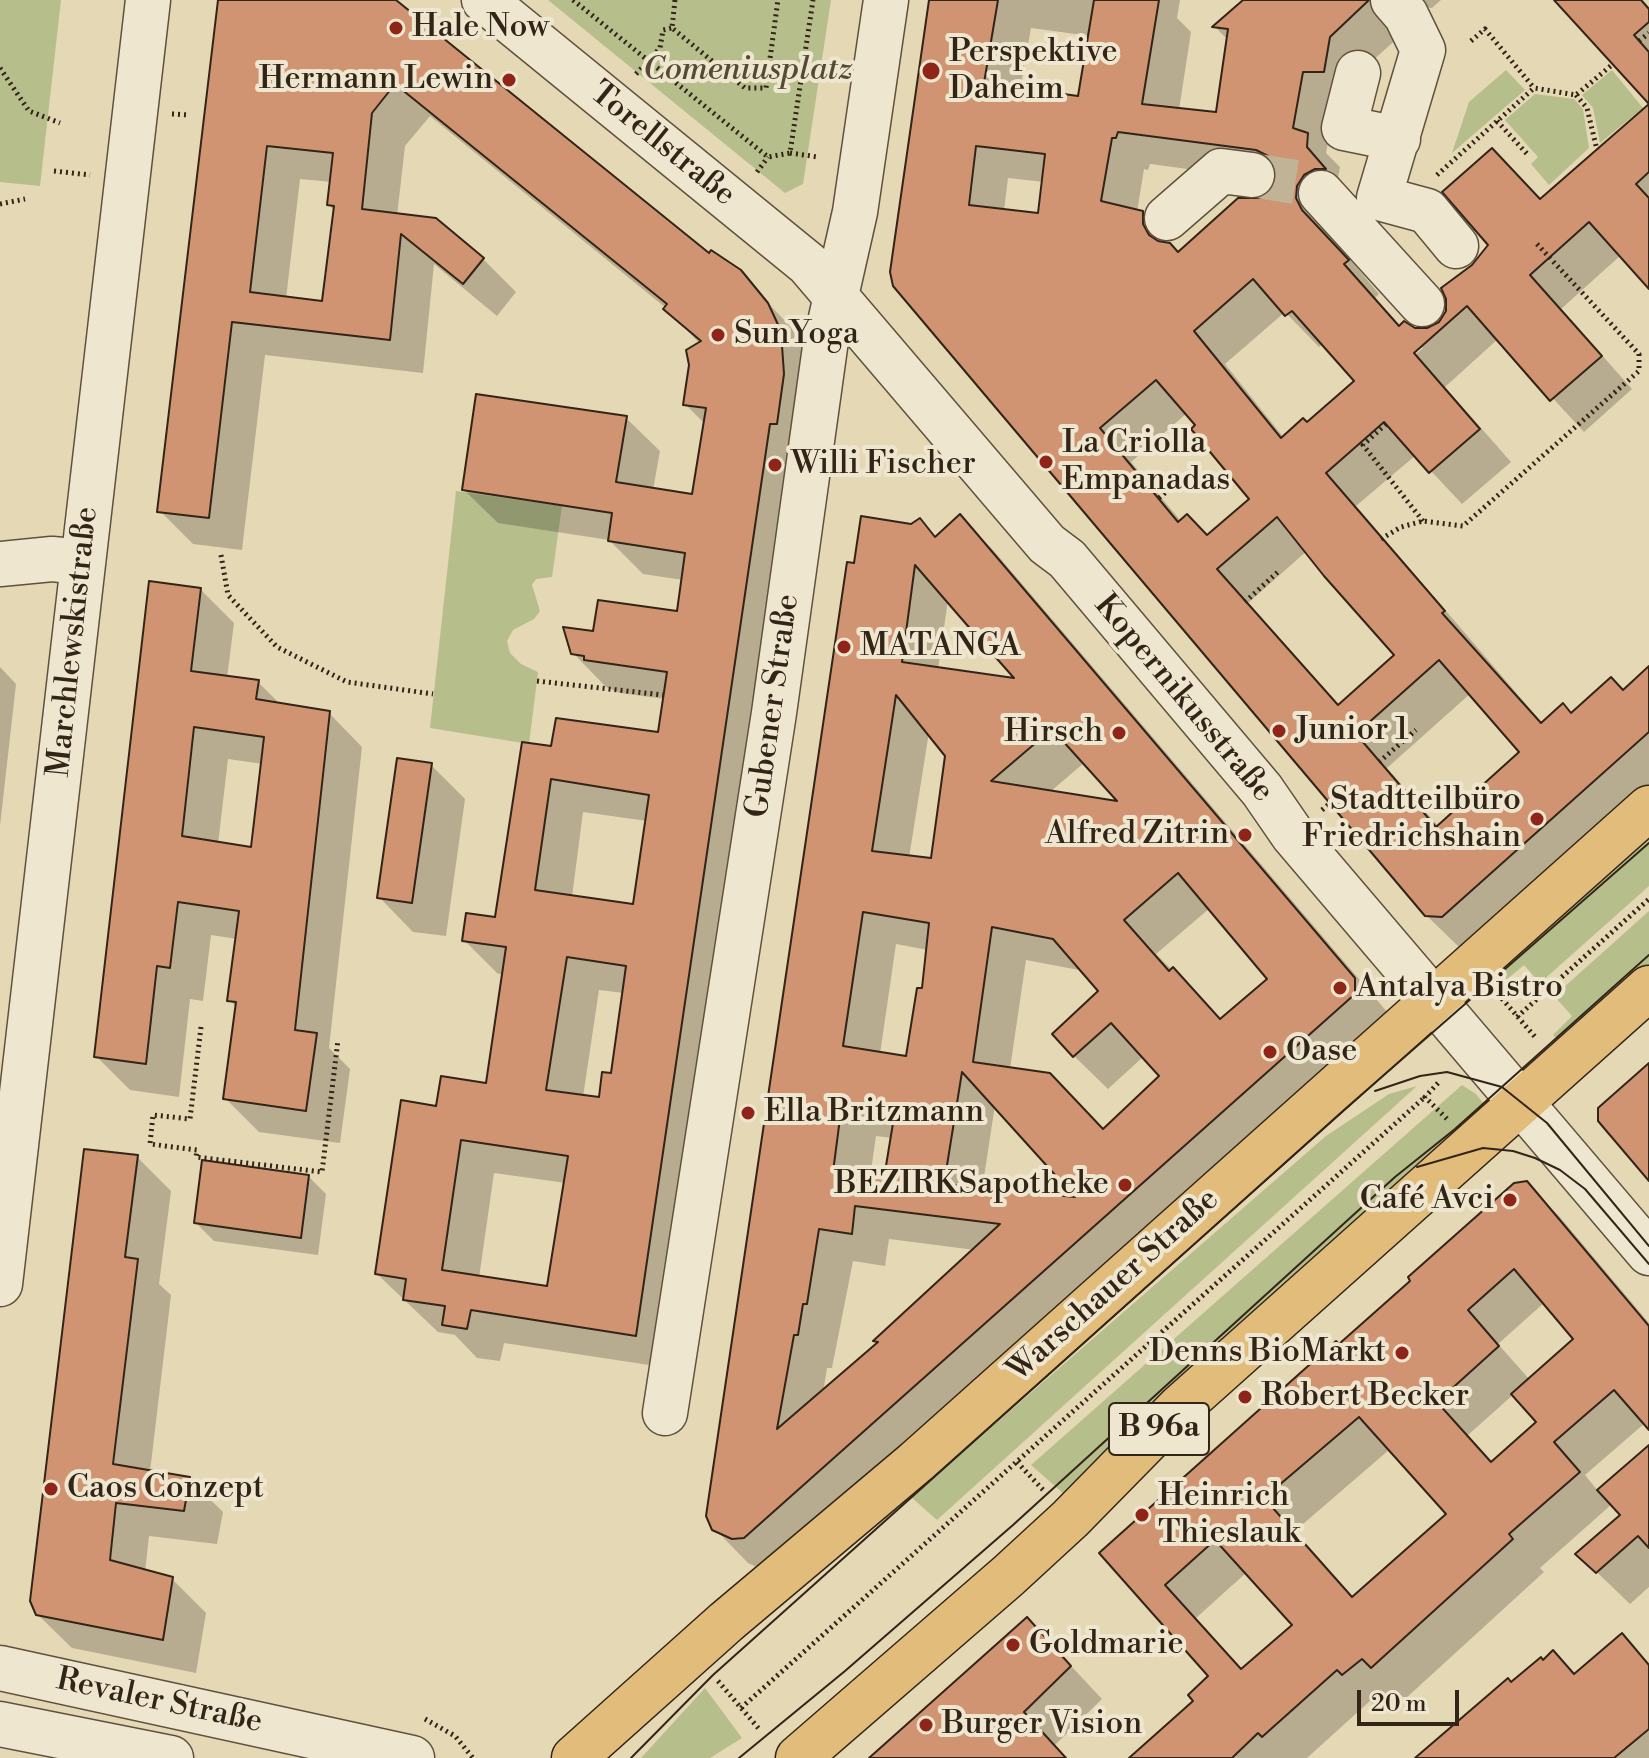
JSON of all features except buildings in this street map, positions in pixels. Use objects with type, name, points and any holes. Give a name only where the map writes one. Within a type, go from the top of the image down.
[{"type":"main road","name":"Warschauer Straße","points":[[574,1758],[726,1622],[916,1462],[1649,808]]},
{"type":"main road","name":"B 96a","points":[[798,1758],[1008,1576],[1070,1519],[1180,1407],[1649,988]]},
{"type":"street","name":"Marchlewskistraße","points":[[0,1284],[148,0]]},
{"type":"street","name":"Torellstraße","points":[[484,0],[808,264],[836,296]]},
{"type":"street","name":"Gubener Straße","points":[[665,1413],[836,296],[855,212],[886,0]]},
{"type":"street","points":[[1365,212],[1398,139],[1423,50],[1406,15],[1393,0]]},
{"type":"street","points":[[1358,73],[1344,128],[1398,139]]},
{"type":"street","points":[[1167,218],[1221,171],[1252,175]]},
{"type":"street","points":[[1321,193],[1365,212],[1427,211],[1456,246]]},
{"type":"street","points":[[1365,212],[1422,304]]},
{"type":"street","name":"Kopernikusstraße","points":[[836,296],[1047,544],[1067,559],[1649,1253]]},
{"type":"street","points":[[0,564],[52,559],[82,562]]},
{"type":"street","name":"Revaler Straße","points":[[0,1668],[392,1756]]},
{"type":"street","points":[[0,1724],[171,1758]]},
{"type":"path","points":[[573,0],[768,157]]},
{"type":"path","points":[[672,28],[675,0]]},
{"type":"path","points":[[672,28],[745,88],[766,88],[778,0]]},
{"type":"path","points":[[790,153],[813,0]]},
{"type":"path","points":[[630,81],[660,48],[663,30],[672,28]]},
{"type":"path","points":[[1471,41],[1485,29],[1534,88],[1576,95],[1587,108],[1597,150]]},
{"type":"path","points":[[1639,41],[1649,33]]},
{"type":"path","points":[[1576,95],[1613,64]]},
{"type":"path","points":[[0,68],[29,111],[60,123]]},
{"type":"path","points":[[1427,211],[1439,172],[1534,88]]},
{"type":"path","points":[[1497,121],[1528,155]]},
{"type":"path","points":[[752,179],[768,157],[790,153],[818,157]]},
{"type":"path","points":[[54,171],[103,177]]},
{"type":"path","points":[[0,204],[25,199]]},
{"type":"path","points":[[1381,539],[1401,527],[1423,521],[1463,526],[1639,371],[1639,354],[1537,244]]},
{"type":"path","points":[[1386,424],[1363,445],[1423,521]]},
{"type":"path","points":[[1159,498],[1189,472]]},
{"type":"path","points":[[221,555],[228,595],[277,647],[347,682],[433,694]]},
{"type":"path","points":[[1245,602],[1280,570]]},
{"type":"path","points":[[537,681],[663,695]]},
{"type":"path","points":[[1379,762],[1416,730]]},
{"type":"path","points":[[1322,810],[1329,804]]},
{"type":"path","points":[[1517,1017],[1649,899]]},
{"type":"path","points":[[1494,991],[1541,1044]]},
{"type":"path","points":[[201,1027],[190,1119],[153,1115],[150,1144],[197,1150],[196,1157],[322,1172],[338,1040]]},
{"type":"path","points":[[741,1708],[1438,1083]]},
{"type":"path","points":[[1425,1097],[1450,1122]]},
{"type":"path","points":[[1017,1462],[1041,1487]]},
{"type":"path","points":[[718,1681],[760,1730]]},
{"type":"green space","points":[[0,0],[61,0],[40,186],[0,182]]},
{"type":"green space","name":"Comeniusplatz","points":[[548,0],[831,0],[803,184],[785,193]]},
{"type":"green space","points":[[1506,70],[1525,90],[1452,153],[1469,102]]},
{"type":"green space","points":[[1612,70],[1643,108],[1600,143],[1593,108],[1582,95]]},
{"type":"green space","points":[[1535,94],[1574,99],[1583,109],[1589,148],[1549,185],[1531,164],[1538,157],[1505,120]]},
{"type":"green space","points":[[456,491],[562,506],[552,577],[536,579],[532,585],[540,611],[534,619],[513,630],[507,641],[510,653],[521,664],[538,672],[529,744],[430,728]]},
{"type":"green space","points":[[1649,834],[1649,886],[1540,983],[1524,965],[1505,981],[1495,970]]},
{"type":"green space","points":[[1649,911],[1649,965],[1562,1043],[1553,1035],[1572,1016],[1554,996]]},
{"type":"green space","points":[[1462,1085],[1476,1094],[1487,1108],[1064,1494],[1031,1465]]},
{"type":"green space","points":[[1417,1086],[937,1520],[911,1497],[1326,1136],[1389,1094]]},
{"type":"green space","points":[[705,1688],[742,1738],[710,1758],[641,1758]]},
{"type":"tunnel","points":[[1252,175],[1315,185],[1321,193]]},
{"type":"tram line","points":[[631,1758],[713,1675],[1344,1110],[1649,843]]},
{"type":"tram line","points":[[739,1758],[1013,1525],[1395,1177],[1455,1129],[1649,955]]},
{"type":"tram line","points":[[1375,1091],[1420,1076],[1447,1072],[1502,1087],[1547,1123],[1649,1246]]},
{"type":"tram line","points":[[1417,1167],[1483,1148],[1513,1151],[1535,1158],[1560,1170],[1585,1189],[1649,1264]]},
{"type":"place","name":"Hale Now","points":[[396,28]]},
{"type":"place","name":"Perspektive Daheim","points":[[931,71]]},
{"type":"place","name":"Hermann Lewin","points":[[509,80]]},
{"type":"place","name":"SunYoga","points":[[718,335]]},
{"type":"place","name":"La Criolla Empanadas","points":[[1046,462]]},
{"type":"place","name":"Willi Fischer","points":[[775,465]]},
{"type":"place","name":"MATANGA","points":[[844,647]]},
{"type":"place","name":"Junior 1","points":[[1279,731]]},
{"type":"place","name":"Hirsch","points":[[1119,733]]},
{"type":"place","name":"Stadtteilbüro Friedrichshain","points":[[1537,819]]},
{"type":"place","name":"Alfred Zitrin","points":[[1245,835]]},
{"type":"place","name":"Antalya Bistro","points":[[1340,988]]},
{"type":"place","name":"Oase","points":[[1270,1052]]},
{"type":"place","name":"Ella Britzmann","points":[[748,1113]]},
{"type":"place","name":"BEZIRKSapotheke","points":[[1125,1185]]},
{"type":"place","name":"Café Avci","points":[[1510,1200]]},
{"type":"place","name":"Denns BioMarkt","points":[[1402,1353]]},
{"type":"place","name":"Robert Becker","points":[[1245,1397]]},
{"type":"place","name":"Caos Conzept","points":[[51,1489]]},
{"type":"place","name":"Heinrich Thieslauk","points":[[1142,1515]]},
{"type":"place","name":"Goldmarie","points":[[1013,1645]]},
{"type":"place","name":"Burger Vision","points":[[926,1725]]}]
